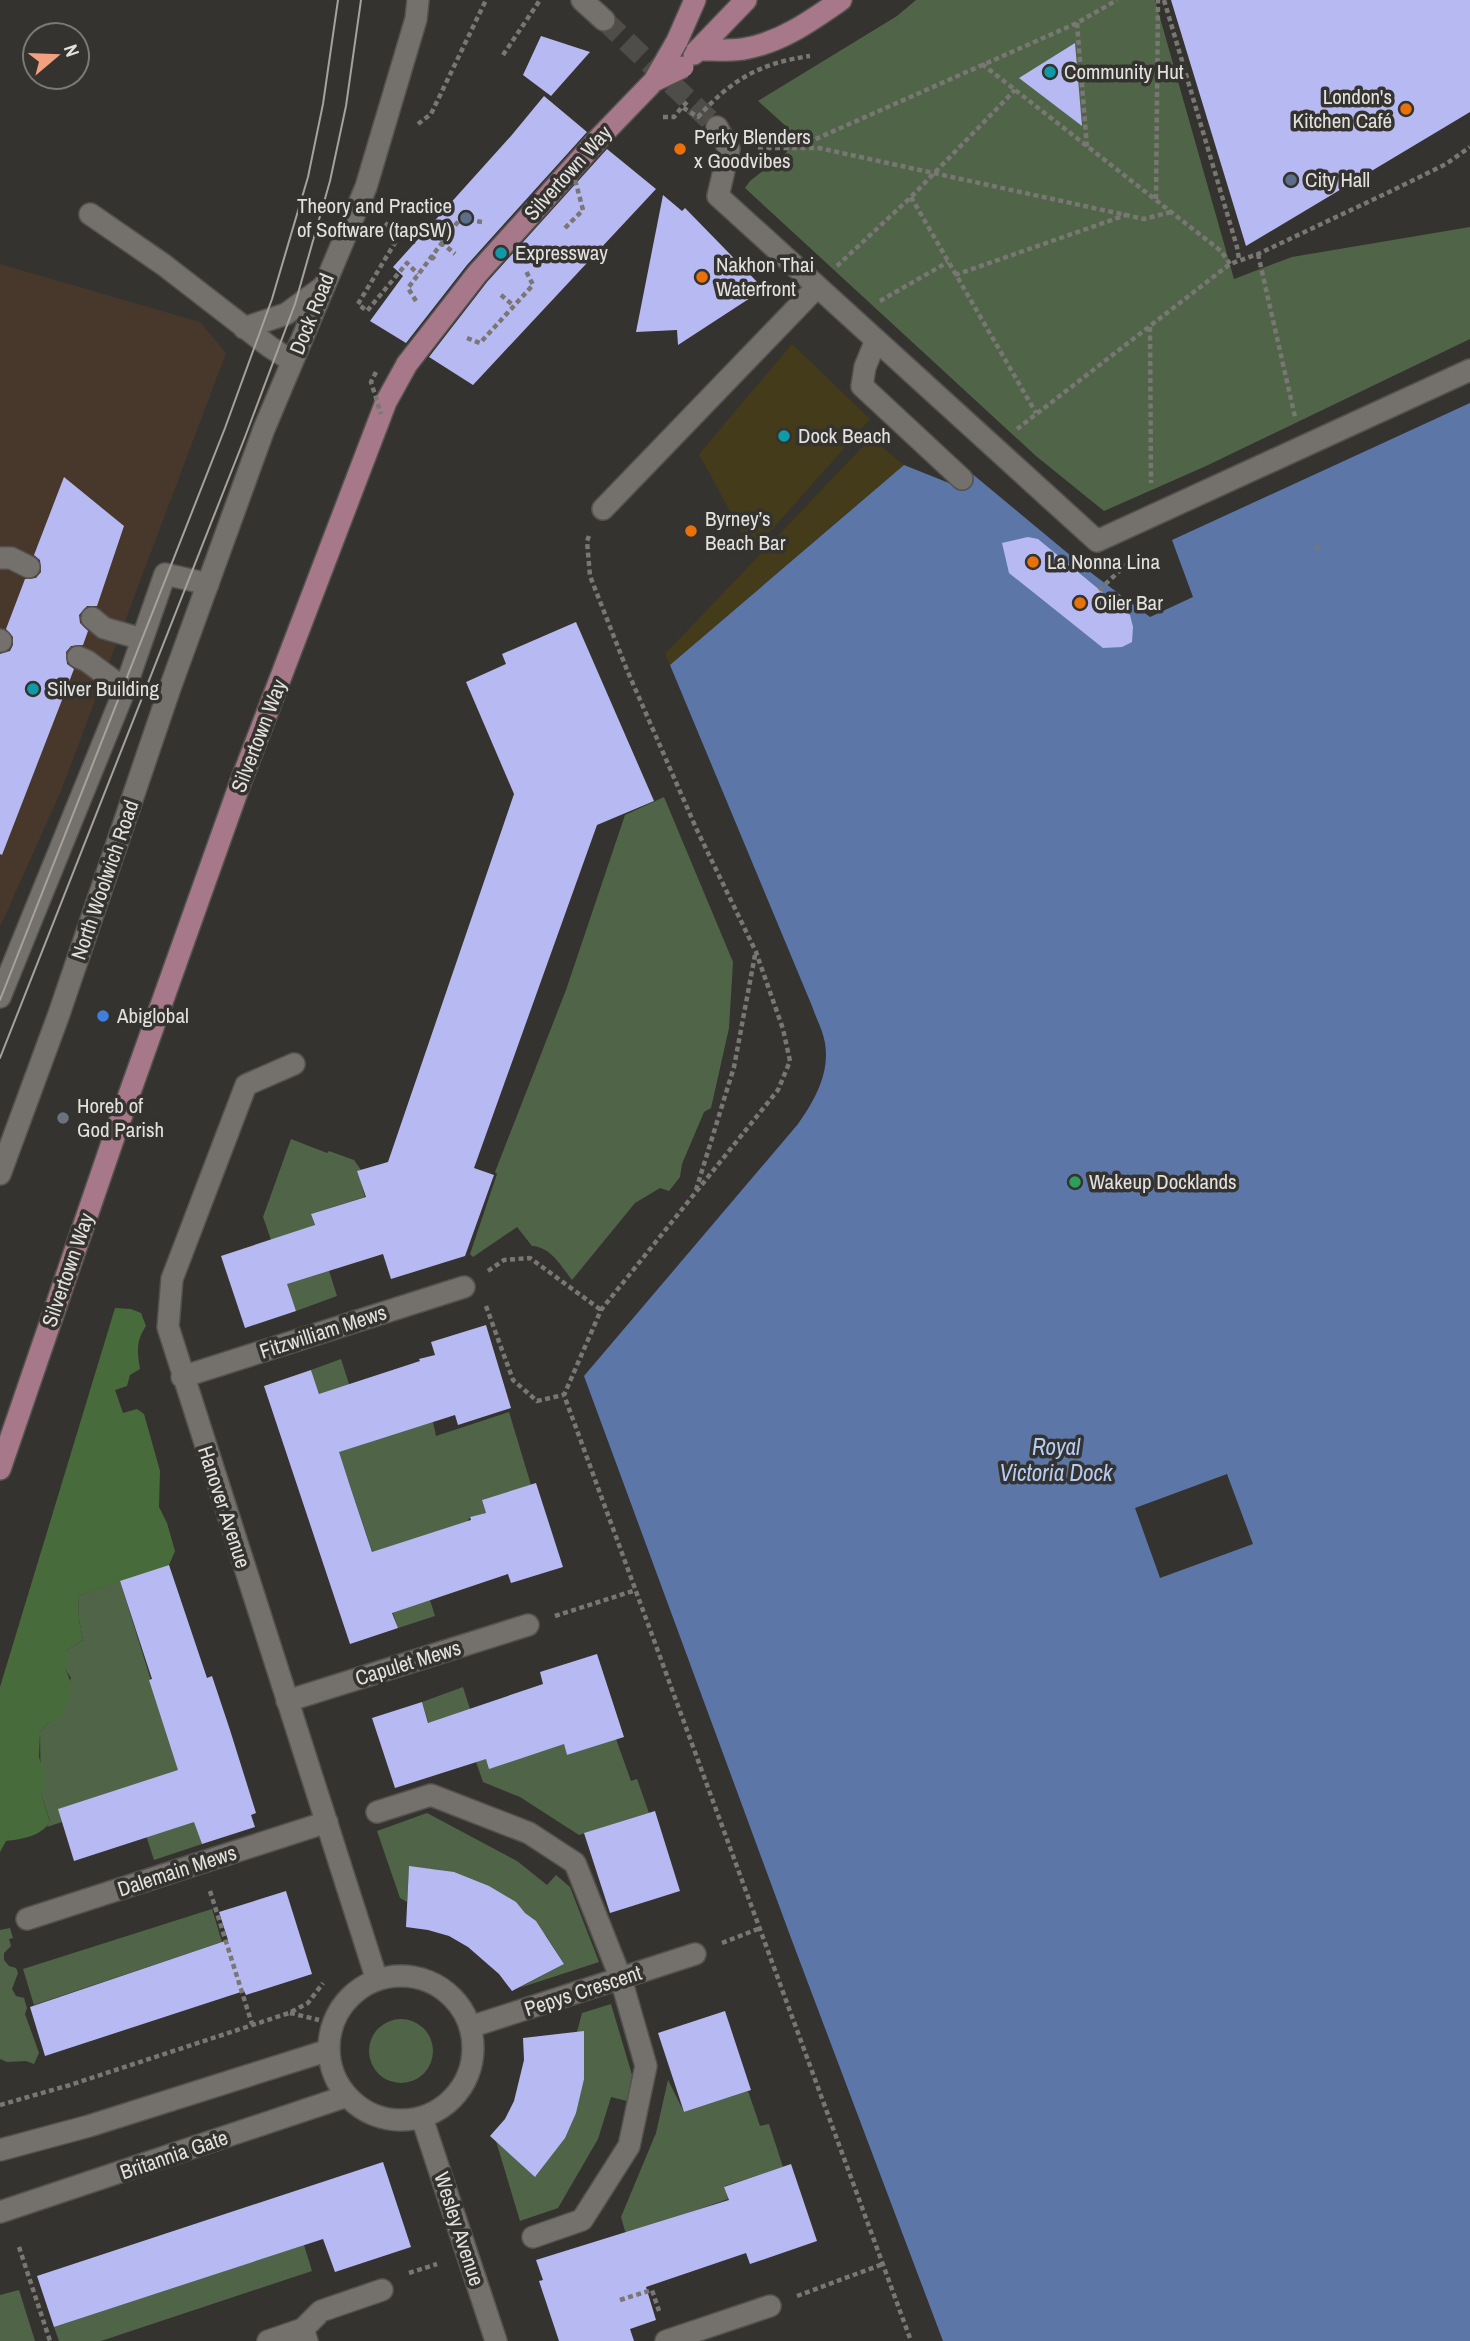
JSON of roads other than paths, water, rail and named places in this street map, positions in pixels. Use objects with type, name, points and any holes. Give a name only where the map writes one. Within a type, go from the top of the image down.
[{"type":"main road","name":"Silvertown Way","points":[[0,1469],[237,792],[386,402],[412,356],[477,274],[654,81],[685,25],[695,0]]},
{"type":"main road","points":[[699,50],[741,49],[769,42],[790,33],[841,0]]},
{"type":"main road","name":"Silvertown Way","points":[[654,81],[683,67],[742,4]]},
{"type":"street","name":"Dock Road","points":[[208,584],[264,429],[366,187],[416,19],[418,0]]},
{"type":"street","points":[[582,0],[604,20]]},
{"type":"street","points":[[717,127],[729,149],[718,196],[1097,541],[1470,370]]},
{"type":"street","points":[[90,214],[164,265],[244,328],[292,361]]},
{"type":"street","points":[[244,328],[286,314],[323,287]]},
{"type":"street","points":[[603,509],[817,287]]},
{"type":"street","points":[[876,340],[865,367],[862,386],[962,479]]},
{"type":"street","points":[[0,558],[11,558],[29,567]]},
{"type":"street","points":[[0,997],[125,689],[165,574],[208,584]]},
{"type":"street","name":"North Woolwich Road","points":[[0,1174],[59,1014],[208,584]]},
{"type":"street","points":[[93,618],[104,628],[142,639]]},
{"type":"street","points":[[78,657],[125,689]]},
{"type":"street","name":"Hanover Avenue","points":[[294,1064],[246,1086],[172,1279],[168,1327],[377,1980]]},
{"type":"street","name":"Fitzwilliam Mews","points":[[182,1377],[470,1283]]},
{"type":"street","name":"Capulet Mews","points":[[287,1701],[528,1625]]},
{"type":"street","points":[[377,1812],[431,1795],[529,1833],[575,1863],[621,1979],[646,2066],[629,2146],[582,2220],[533,2237]]},
{"type":"street","name":"Dalemain Mews","points":[[27,1919],[327,1822]]},
{"type":"street","name":"Pepys Crescent","points":[[471,2027],[695,1954]]},
{"type":"street","points":[[400,1976],[423,1979],[443,1990],[460,2007],[471,2027],[473,2050],[470,2072],[459,2092],[442,2108],[422,2118],[402,2121],[381,2118],[363,2110],[347,2096],[334,2075],[329,2050],[333,2024],[343,2005],[358,1990],[377,1980],[400,1976]]},
{"type":"street","points":[[0,2150],[89,2126],[329,2050]]},
{"type":"street","name":"Britannia Gate","points":[[0,2212],[347,2096]]},
{"type":"street","name":"Wesley Avenue","points":[[422,2118],[496,2341]]},
{"type":"street","points":[[268,2341],[305,2335],[321,2311],[382,2290]]},
{"type":"street","points":[[666,2341],[770,2306]]},
{"type":"water","name":"Royal Victoria Dock","points":[[1470,403],[1470,2341],[943,2341],[584,1376],[798,1124],[820,1086],[825,1065],[825,1043],[819,1024],[670,665],[904,465],[954,485],[970,472],[1094,575],[1150,617],[1193,597],[1172,540]]},
{"type":"tunnel","points":[[604,20],[717,127]]},
{"type":"tram line","points":[[0,1000],[225,428],[272,299],[308,177],[323,104],[338,0]]},
{"type":"tram line","points":[[0,1058],[295,304],[330,181],[346,106],[361,0]]},
{"type":"place","name":"Community Hut","points":[[1050,72]]},
{"type":"place","name":"London's Kitchen Café","points":[[1406,109]]},
{"type":"place","name":"Perky Blenders x Goodvibes","points":[[680,149]]},
{"type":"place","name":"City Hall","points":[[1291,180]]},
{"type":"place","name":"Theory and Practice of Software (tapSW)","points":[[466,218]]},
{"type":"place","name":"Expressway","points":[[501,253]]},
{"type":"place","name":"Nakhon Thai Waterfront","points":[[702,277]]},
{"type":"place","name":"Dock Beach","points":[[784,436]]},
{"type":"place","name":"Byrney’s Beach Bar","points":[[691,531]]},
{"type":"place","name":"La Nonna Lina","points":[[1033,562]]},
{"type":"place","name":"Oiler Bar","points":[[1080,603]]},
{"type":"place","name":"Silver Building","points":[[33,689]]},
{"type":"place","name":"Abiglobal","points":[[103,1016]]},
{"type":"place","name":"Horeb of God Parish","points":[[63,1118]]},
{"type":"place","name":"Wakeup Docklands","points":[[1075,1182]]}]
